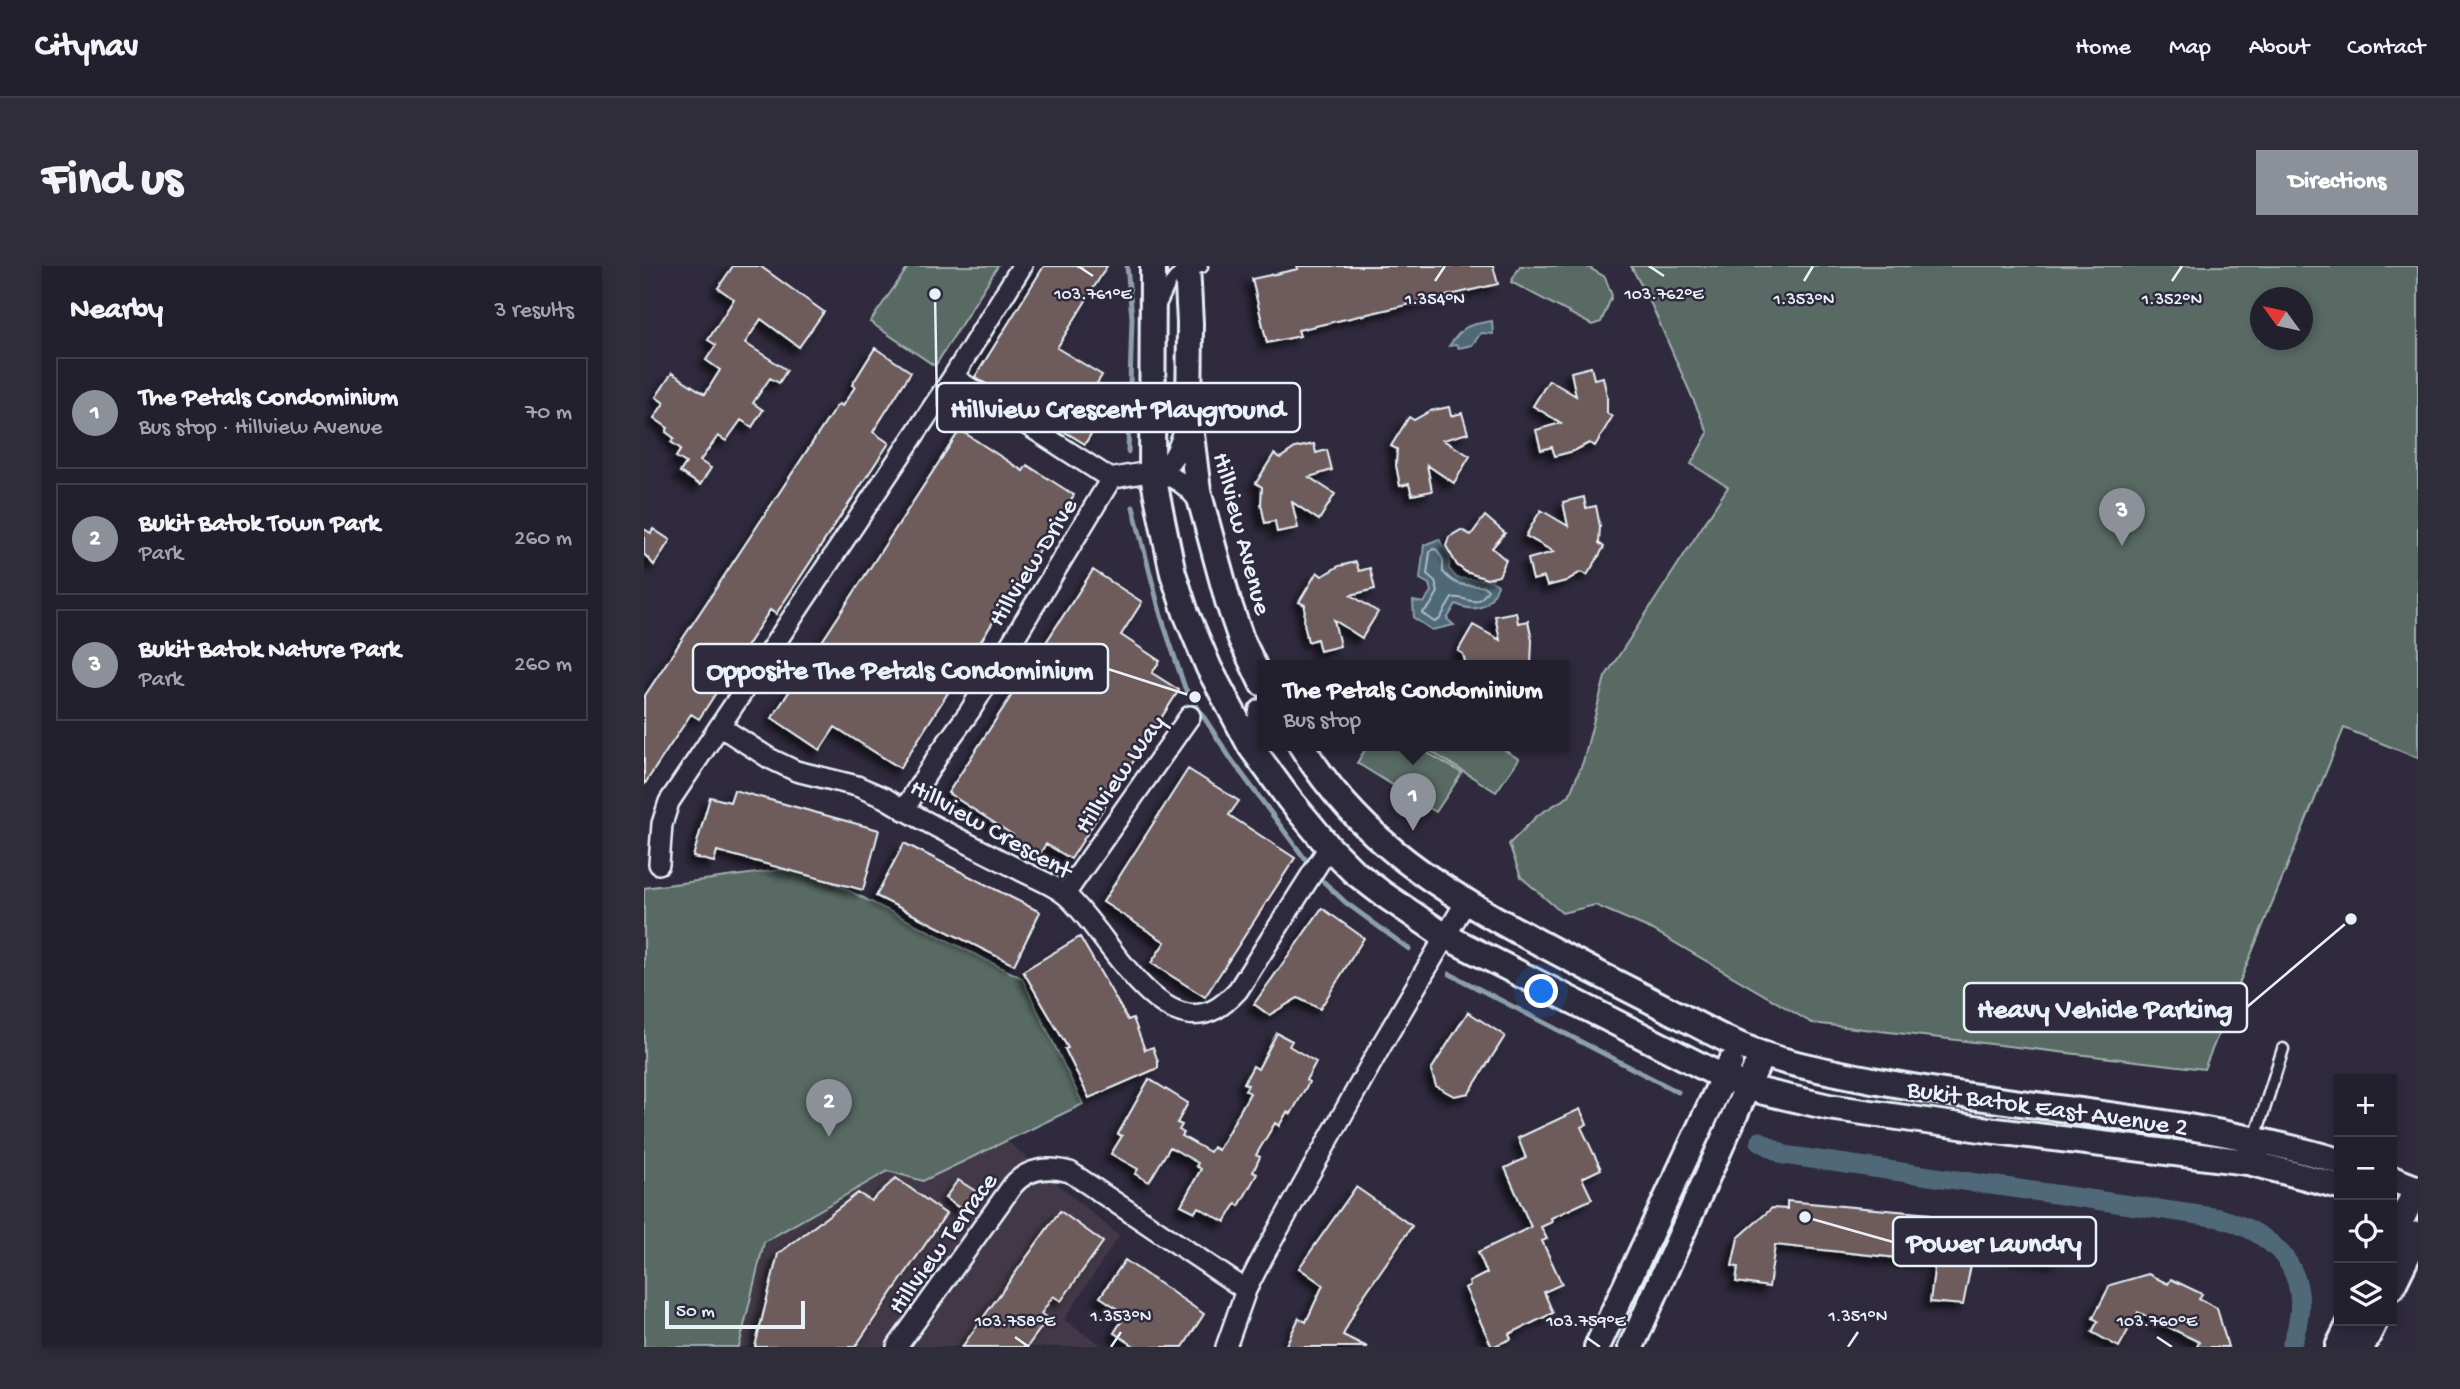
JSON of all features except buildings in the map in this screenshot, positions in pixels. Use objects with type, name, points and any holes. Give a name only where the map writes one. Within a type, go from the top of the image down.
[{"type":"street","points":[[659,864],[662,824],[669,803],[953,377],[1022,266]]},
{"type":"street","points":[[1153,266],[1152,471],[1174,573],[1186,613],[1209,667],[1250,744],[1289,799],[1329,847],[1353,871],[1445,936]]},
{"type":"street","name":"Hillview Avenue","points":[[1192,268],[1189,418],[1191,448],[1202,506],[1228,601],[1241,639],[1257,673]]},
{"type":"street","points":[[953,377],[1111,479],[1161,470],[1175,458],[1189,418]]},
{"type":"street","points":[[1152,471],[1172,476],[1182,482],[1202,506]]},
{"type":"street","name":"Hillview Drive","points":[[904,810],[970,711],[1111,479]]},
{"type":"street","name":"Hillview Way","points":[[1065,894],[1191,716]]},
{"type":"street","name":"Hillview Crescent","points":[[721,727],[769,758],[796,771],[857,786],[885,797],[904,810],[1065,894],[1096,927],[1144,988],[1167,1006],[1188,1014],[1209,1013],[1222,1007],[1238,990],[1329,847]]},
{"type":"street","points":[[1250,744],[1257,737]]},
{"type":"street","points":[[1226,1347],[1246,1290],[1264,1255],[1465,903],[1386,847],[1318,773],[1305,751]]},
{"type":"street","name":"Bukit Batok East Avenue 2","points":[[1465,903],[1737,1046],[1762,1054],[1843,1074],[1944,1094],[2176,1124],[2255,1139],[2334,1180]]},
{"type":"street","name":"Bukit Batok East Avenue 2","points":[[1445,936],[1723,1077],[1748,1087],[1829,1107],[1988,1130],[2248,1162],[2334,1181]]},
{"type":"street","points":[[1597,1347],[1737,1046]]},
{"type":"street","points":[[1631,1347],[1762,1054]]},
{"type":"street","name":"Hillview Terrace","points":[[897,1347],[1013,1185],[1020,1178],[1039,1169],[1070,1172],[1246,1290]]},
{"type":"street","points":[[2397,1181],[2417,1188],[2397,1228]]},
{"type":"street","points":[[2397,1277],[2418,1234]]},
{"type":"street","points":[[2338,1347],[2348,1326]]},
{"type":"street","points":[[2362,1347],[2372,1326]]},
{"type":"lane","points":[[1153,317],[1173,277],[1192,268]]},
{"type":"lane","points":[[2255,1139],[2283,1049]]},
{"type":"shaded area","points":[[1006,1140],[1119,1236],[1064,1320],[1104,1347],[739,1347],[764,1242],[889,1171],[923,1181]]},
{"type":"green space","points":[[909,266],[998,266],[935,366],[870,322]]},
{"type":"green space","points":[[1520,266],[1586,266],[1605,277],[1612,296],[1601,322],[1592,325],[1511,282]]},
{"type":"green space","points":[[1631,266],[2418,266],[2418,758],[2344,728],[2204,1069],[1812,1023],[1653,930],[1595,905],[1562,913],[1521,877],[1509,844],[1538,815],[1569,796],[1583,762],[1605,677],[1728,487],[1691,464],[1708,433],[1652,306]]},
{"type":"green space","points":[[1364,751],[1424,751],[1462,773],[1436,812],[1357,763]]},
{"type":"green space","points":[[1431,751],[1506,751],[1519,759],[1496,792]]},
{"type":"green space","points":[[802,867],[1022,978],[1083,1104],[923,1181],[888,1171],[764,1242],[739,1347],[644,1347],[644,888]]},
{"type":"water","points":[[1492,321],[1493,334],[1481,333],[1472,345],[1459,348],[1456,345],[1449,346],[1467,327]]},
{"type":"water","points":[[1439,539],[1450,559],[1449,569],[1457,578],[1492,581],[1498,585],[1487,603],[1476,608],[1456,604],[1447,619],[1454,625],[1432,630],[1414,618],[1413,601],[1424,603],[1431,591],[1429,584],[1420,579],[1424,545]]},
{"type":"waterway","points":[[1127,266],[1132,317],[1128,452]]},
{"type":"waterway","points":[[1133,507],[1161,616],[1185,688],[1231,759],[1305,859]]},
{"type":"waterway","points":[[1324,882],[1345,902],[1409,949]]},
{"type":"waterway","points":[[1450,974],[1678,1092]]},
{"type":"waterway","points":[[1760,1141],[1784,1155],[2220,1218],[2243,1226],[2278,1250],[2289,1264],[2297,1282],[2300,1301],[2298,1323],[2291,1347]]},
{"type":"place","name":"Hillview Crescent Playground","points":[[935,294]]},
{"type":"place","name":"Bukit Batok Nature Park","points":[[2122,546]]},
{"type":"place","name":"Opposite The Petals Condominium","points":[[1195,697]]},
{"type":"place","name":"The Petals Condominium","points":[[1413,831]]},
{"type":"place","name":"Heavy Vehicle Parking","points":[[2351,919]]},
{"type":"place","name":"Bukit Batok Town Park","points":[[829,1137]]},
{"type":"place","name":"Power Laundry","points":[[1805,1217]]}]
